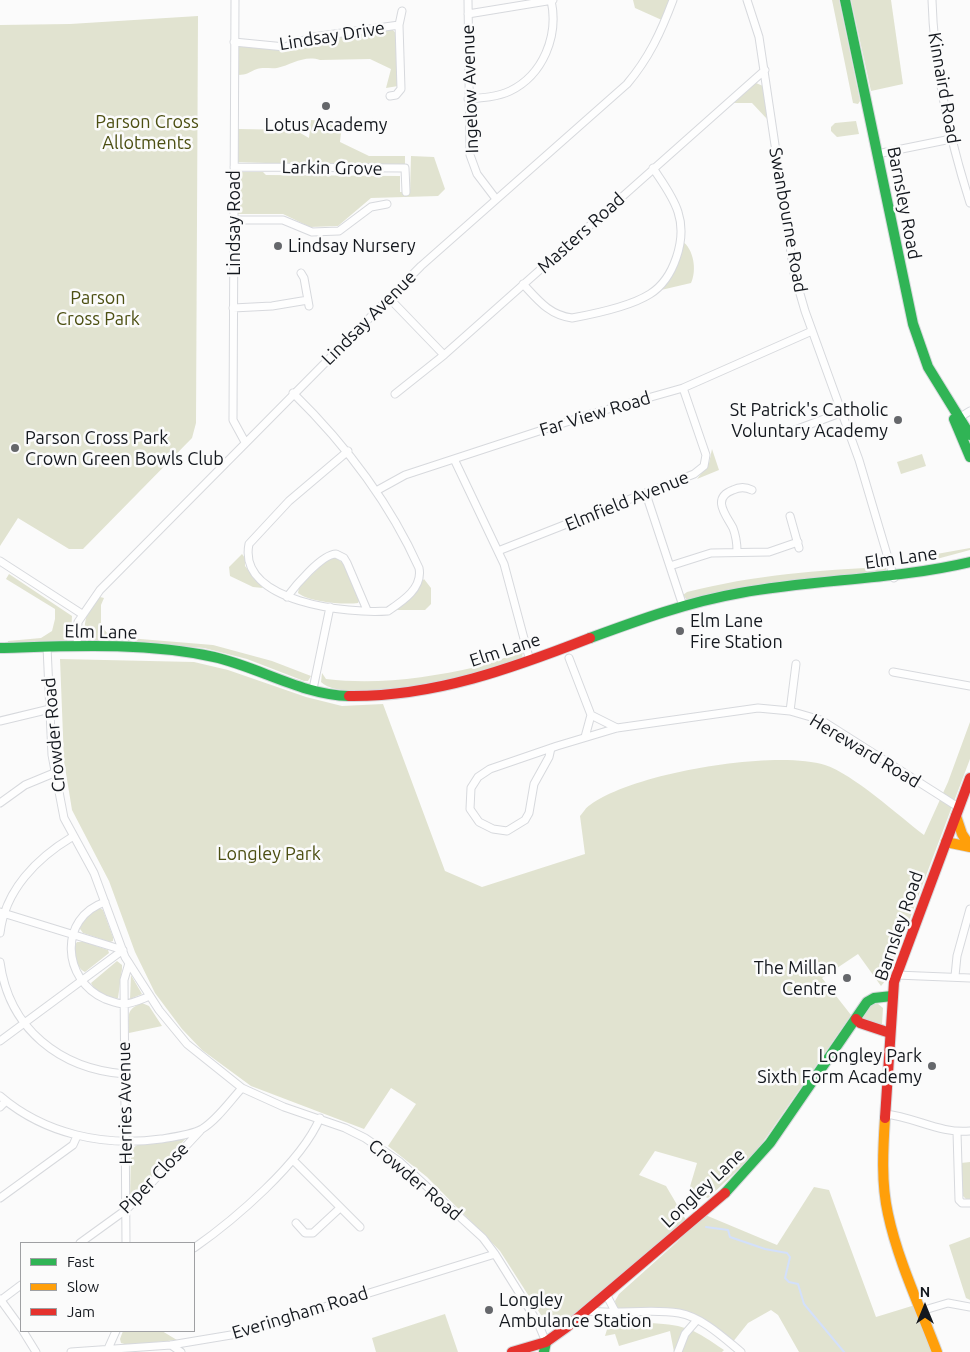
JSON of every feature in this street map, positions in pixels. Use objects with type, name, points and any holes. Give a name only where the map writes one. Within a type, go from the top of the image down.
[{"type":"street","name":"Lindsay Road","points":[[234,0],[233,420],[245,442]]},
{"type":"street","name":"Ingelow Avenue","points":[[468,0],[470,155],[476,174],[496,200]]},
{"type":"street","points":[[468,14],[552,0],[554,18],[551,42],[535,71],[510,91],[500,95],[468,99]]},
{"type":"street","name":"Lindsay Avenue","points":[[77,646],[78,622],[100,590],[389,298],[627,84],[640,69],[654,46],[673,0]]},
{"type":"street","name":"Swanbourne Road","points":[[747,0],[759,36],[765,70],[794,273],[812,331],[843,412],[894,578]]},
{"type":"street","name":"Barnsley Road","points":[[845,0],[913,324],[928,367],[950,406],[970,435]]},
{"type":"street","name":"Kinnaird Road","points":[[932,0],[934,45],[951,139],[970,203]]},
{"type":"street","points":[[390,96],[396,95],[401,89],[399,26],[402,12]]},
{"type":"street","name":"Lindsay Drive","points":[[234,42],[285,47],[313,36],[399,26]]},
{"type":"street","name":"Masters Road","points":[[395,394],[444,355],[765,70]]},
{"type":"street","points":[[877,154],[951,139]]},
{"type":"street","name":"Larkin Grove","points":[[234,167],[405,168],[406,192]]},
{"type":"street","points":[[523,284],[550,311],[559,316],[572,318],[620,305],[651,294],[670,271],[676,260],[680,232],[678,210],[653,168]]},
{"type":"street","points":[[234,220],[283,220],[312,232],[334,232],[339,231],[371,207],[387,204]]},
{"type":"street","points":[[233,308],[309,303],[301,273]]},
{"type":"street","points":[[389,298],[444,355]]},
{"type":"street","name":"Far View Road","points":[[376,491],[404,475],[591,414],[683,388],[812,331]]},
{"type":"street","name":"Elmfield Avenue","points":[[498,552],[646,494],[700,470],[706,461],[683,388]]},
{"type":"street","points":[[293,394],[348,451],[376,491],[416,561],[420,573],[413,591],[388,611],[330,607],[287,597],[274,591],[253,571],[248,556],[249,544],[289,501],[348,451]]},
{"type":"street","points":[[958,418],[970,411]]},
{"type":"street","points":[[792,430],[843,412]]},
{"type":"street","name":"Barnsley Road","points":[[958,418],[970,457]]},
{"type":"street","points":[[454,459],[504,564],[530,661]]},
{"type":"street","points":[[738,552],[736,536],[723,514],[721,500],[724,495],[735,489],[752,490]]},
{"type":"street","points":[[646,494],[683,606]]},
{"type":"street","points":[[670,566],[711,553],[769,552],[799,545],[790,516]]},
{"type":"street","points":[[287,597],[294,587],[327,556],[336,554],[344,558],[367,610]]},
{"type":"street","points":[[0,562],[82,614]]},
{"type":"street","name":"Elm Lane","points":[[0,648],[77,646],[196,653],[238,664],[313,689],[347,696],[381,694],[469,680],[530,661],[683,606],[715,598],[780,586],[894,578],[932,572],[970,562]]},
{"type":"street","points":[[313,689],[330,607]]},
{"type":"street","name":"Crowder Road","points":[[47,647],[54,773],[64,818],[72,837],[94,874],[129,963],[150,996],[187,1044],[242,1088],[284,1107],[320,1118],[365,1138],[389,1154],[470,1225],[495,1254],[538,1323],[545,1347]]},
{"type":"street","points":[[569,658],[591,715],[585,737]]},
{"type":"street","points":[[790,710],[796,664]]},
{"type":"street","points":[[893,672],[970,686]]},
{"type":"street","name":"Hereward Road","points":[[551,748],[549,757],[534,784],[529,812],[525,820],[508,831],[493,829],[479,822],[470,809],[471,788],[478,777],[490,769],[551,748],[585,737],[617,728],[738,709],[758,708],[790,710],[810,716],[834,728],[957,811]]},
{"type":"street","points":[[0,721],[50,709]]},
{"type":"street","points":[[591,715],[617,728]]},
{"type":"street","points":[[0,803],[25,785],[54,773]]},
{"type":"street","name":"Barnsley Road","points":[[937,1352],[887,1212],[883,1159],[885,1114],[892,996],[896,975],[970,778]]},
{"type":"street","points":[[957,811],[962,834],[970,846]]},
{"type":"street","points":[[0,933],[2,913],[25,876],[45,854],[72,837]]},
{"type":"street","points":[[946,842],[970,846]]},
{"type":"street","points":[[105,902],[94,906],[84,916],[77,925],[70,947],[72,960],[82,981],[91,991],[102,997],[124,1004],[150,996]]},
{"type":"street","points":[[955,976],[957,956],[970,909]]},
{"type":"street","points":[[2,913],[123,950]]},
{"type":"street","points":[[0,1041],[123,950]]},
{"type":"street","points":[[0,962],[8,992],[25,1023],[49,1049],[85,1068],[125,1074]]},
{"type":"street","name":"Herries Avenue","points":[[126,1242],[124,980],[129,963]]},
{"type":"street","points":[[896,975],[970,978]]},
{"type":"street","name":"Longley Lane","points":[[512,1352],[545,1347],[741,1180],[775,1137],[850,1025],[856,1019],[856,1015],[870,999],[892,996]]},
{"type":"street","points":[[856,1019],[860,1023],[890,1033]]},
{"type":"street","name":"Piper Close","points":[[81,1242],[127,1210],[242,1088]]},
{"type":"street","points":[[0,1107],[3,1098],[52,1127],[78,1136],[126,1142],[174,1137],[202,1129]]},
{"type":"street","points":[[885,1114],[905,1116],[939,1129],[970,1132]]},
{"type":"street","points":[[195,1247],[243,1207],[292,1160],[306,1143],[320,1118]]},
{"type":"street","points":[[957,1132],[959,1200],[962,1203],[970,1203]]},
{"type":"street","points":[[0,1198],[73,1145],[78,1136]]},
{"type":"street","points":[[292,1160],[360,1227]]},
{"type":"street","points":[[296,1223],[305,1233],[313,1233],[340,1208]]},
{"type":"street","name":"Everingham Road","points":[[71,1352],[108,1351],[170,1345],[204,1341],[237,1334],[495,1254]]},
{"type":"street","points":[[20,1286],[0,1300],[20,1326]]},
{"type":"street","points":[[606,1294],[616,1313]]},
{"type":"street","points":[[921,1311],[948,1303],[970,1307]]},
{"type":"street","points":[[589,1311],[679,1313],[697,1320],[728,1340],[742,1352]]},
{"type":"street","points":[[678,1352],[685,1334],[697,1320]]},
{"type":"street","points":[[24,1332],[36,1352]]},
{"type":"street","points":[[108,1351],[116,1332]]},
{"type":"street","points":[[170,1345],[181,1352]]},
{"type":"green space","points":[[633,0],[671,0],[664,21],[635,8]]},
{"type":"green space","points":[[832,0],[839,0],[860,101],[858,104],[853,103]]},
{"type":"green space","points":[[851,0],[891,0],[903,84],[871,91]]},
{"type":"green space","name":"Parson Cross Park","points":[[198,16],[196,423],[192,438],[83,549],[69,549],[18,518],[0,546],[0,25],[70,24]]},
{"type":"green space","points":[[387,28],[393,30],[397,35],[398,86],[386,88],[391,69],[370,59],[308,59],[277,68],[259,68],[246,74],[238,75],[238,46],[283,50],[316,39]]},
{"type":"green space","points":[[756,83],[763,86],[767,119],[752,103],[731,103]]},
{"type":"green space","points":[[311,120],[342,123],[340,142],[369,156],[405,156],[405,168],[267,167],[266,163],[234,162],[238,129],[295,130],[309,138]]},
{"type":"green space","points":[[856,121],[859,134],[837,137],[831,131],[831,127],[835,123]]},
{"type":"green space","points":[[411,156],[434,157],[445,189],[438,196],[371,198],[338,226],[310,227],[283,214],[234,214],[234,172],[263,172],[266,175],[400,176],[400,192],[410,192]]},
{"type":"green space","points":[[682,241],[692,255],[694,272],[691,283],[661,290],[679,260]]},
{"type":"green space","points":[[712,449],[719,470],[697,479],[709,463]]},
{"type":"green space","points":[[922,454],[926,466],[901,474],[897,462]]},
{"type":"green space","points":[[970,548],[970,550],[931,559],[931,555]]},
{"type":"green space","points":[[242,554],[245,558],[245,566],[263,588],[253,587],[230,576],[229,567]]},
{"type":"green space","points":[[335,557],[343,563],[360,599],[358,603],[327,602],[310,599],[298,593],[299,587],[327,560]]},
{"type":"green space","points":[[886,567],[886,572],[882,575],[812,579],[687,600],[683,595],[687,592],[712,586],[761,577]]},
{"type":"green space","points":[[9,574],[72,616],[71,632],[64,647],[7,648],[8,641],[41,638],[52,631],[55,619],[55,609],[6,579]]},
{"type":"green space","points":[[424,579],[431,588],[431,604],[425,610],[397,610]]},
{"type":"green space","points":[[96,596],[104,598],[101,605],[101,626],[108,634],[120,640],[120,643],[93,643],[87,640],[85,635],[86,617],[90,605]]},
{"type":"green space","points":[[128,638],[213,645],[272,661],[311,676],[308,681],[304,681],[247,659],[204,648],[128,642]]},
{"type":"green space","points":[[523,650],[522,659],[419,685],[359,691],[336,689],[321,682],[322,673],[326,679],[383,681],[458,671],[488,664]]},
{"type":"green space","name":"Longley Park","points":[[60,659],[194,662],[228,670],[306,697],[342,706],[383,704],[445,871],[482,887],[585,854],[580,816],[589,806],[610,793],[670,774],[740,762],[802,761],[825,765],[862,786],[924,835],[948,782],[970,722],[970,759],[887,979],[881,986],[858,954],[822,978],[851,1015],[754,1155],[708,1198],[689,1190],[697,1163],[655,1151],[639,1175],[666,1186],[686,1220],[562,1331],[548,1326],[500,1251],[427,1177],[388,1146],[416,1104],[391,1088],[364,1129],[251,1086],[202,1050],[182,1029],[155,993],[135,952],[109,881],[72,810],[64,761]]},
{"type":"green space","points":[[100,908],[103,910],[113,941],[110,942],[83,933],[80,929],[84,919]]},
{"type":"green space","points":[[77,942],[85,942],[108,950],[109,953],[85,972],[79,967],[75,958],[74,950]]},
{"type":"green space","points":[[117,961],[122,965],[122,969],[118,998],[114,998],[99,992],[91,983]]},
{"type":"green space","points":[[131,975],[142,994],[130,999]]},
{"type":"green space","points":[[142,1003],[149,1006],[162,1026],[129,1033],[130,1011]]},
{"type":"green space","points":[[877,1003],[883,1008],[882,1024],[877,1025],[861,1019],[871,1004]]},
{"type":"green space","points":[[187,1137],[134,1198],[130,1198],[131,1149],[139,1144]]},
{"type":"green space","points":[[970,1162],[970,1201],[968,1201],[961,1194],[961,1163]]},
{"type":"green space","points":[[814,1187],[829,1190],[876,1317],[915,1305],[932,1352],[799,1352],[778,1315],[771,1310],[748,1323],[732,1343],[682,1314],[620,1310],[616,1307],[615,1301],[619,1294],[677,1242],[703,1214],[777,1245]]},
{"type":"green space","points":[[970,1237],[970,1300],[966,1298],[949,1245]]},
{"type":"green space","points":[[445,1314],[458,1352],[376,1352],[372,1338]]},
{"type":"green space","points":[[651,1323],[682,1327],[698,1333],[724,1350],[722,1352],[674,1352],[670,1331],[619,1346],[615,1334],[605,1336],[608,1326]]},
{"type":"green space","points":[[123,1332],[164,1332],[177,1340],[128,1345],[121,1343],[120,1339]]},
{"type":"waterway","points":[[706,1227],[728,1230],[730,1237],[765,1249],[787,1253],[790,1257],[785,1278],[789,1282],[798,1284],[804,1304],[844,1352]]},
{"type":"traffic: fast","points":[[845,0],[913,324],[928,367],[970,435]]},
{"type":"traffic: fast","points":[[954,419],[970,457]]},
{"type":"traffic: fast","points":[[590,638],[664,612],[740,593],[769,588],[884,576],[970,562]]},
{"type":"traffic: fast","points":[[0,648],[107,646],[188,652],[231,662],[314,691],[349,696]]},
{"type":"traffic: fast","points":[[725,1193],[770,1143],[867,1002],[874,998],[892,996]]},
{"type":"traffic: fast","points":[[544,1352],[546,1342]]},
{"type":"traffic: slow","points":[[956,816],[962,834],[970,846]]},
{"type":"traffic: slow","points":[[946,842],[970,847]]},
{"type":"traffic: slow","points":[[885,1118],[883,1178],[888,1214],[903,1266],[937,1352]]},
{"type":"traffic: jam","points":[[349,696],[412,692],[472,679],[532,660],[590,638]]},
{"type":"traffic: jam","points":[[885,1118],[894,982],[970,778]]},
{"type":"traffic: jam","points":[[856,1019],[860,1023],[890,1033]]},
{"type":"traffic: jam","points":[[512,1352],[546,1342],[567,1327],[725,1193]]},
{"type":"place","name":"Lotus Academy","points":[[326,106]]},
{"type":"place","name":"Lindsay Nursery","points":[[278,246]]},
{"type":"place","name":"St Patrick's Catholic Voluntary Academy","points":[[898,420]]},
{"type":"place","name":"Parson Cross Park Crown Green Bowls Club","points":[[15,448]]},
{"type":"place","name":"Elm Lane Fire Station","points":[[680,631]]},
{"type":"place","name":"The Millan Centre","points":[[847,978]]},
{"type":"place","name":"Longley Park Sixth Form Academy","points":[[932,1066]]},
{"type":"place","name":"Longley Ambulance Station","points":[[489,1310]]},
{"type":"park label","name":"Parson Cross Allotments","points":[[147,132]]}]
